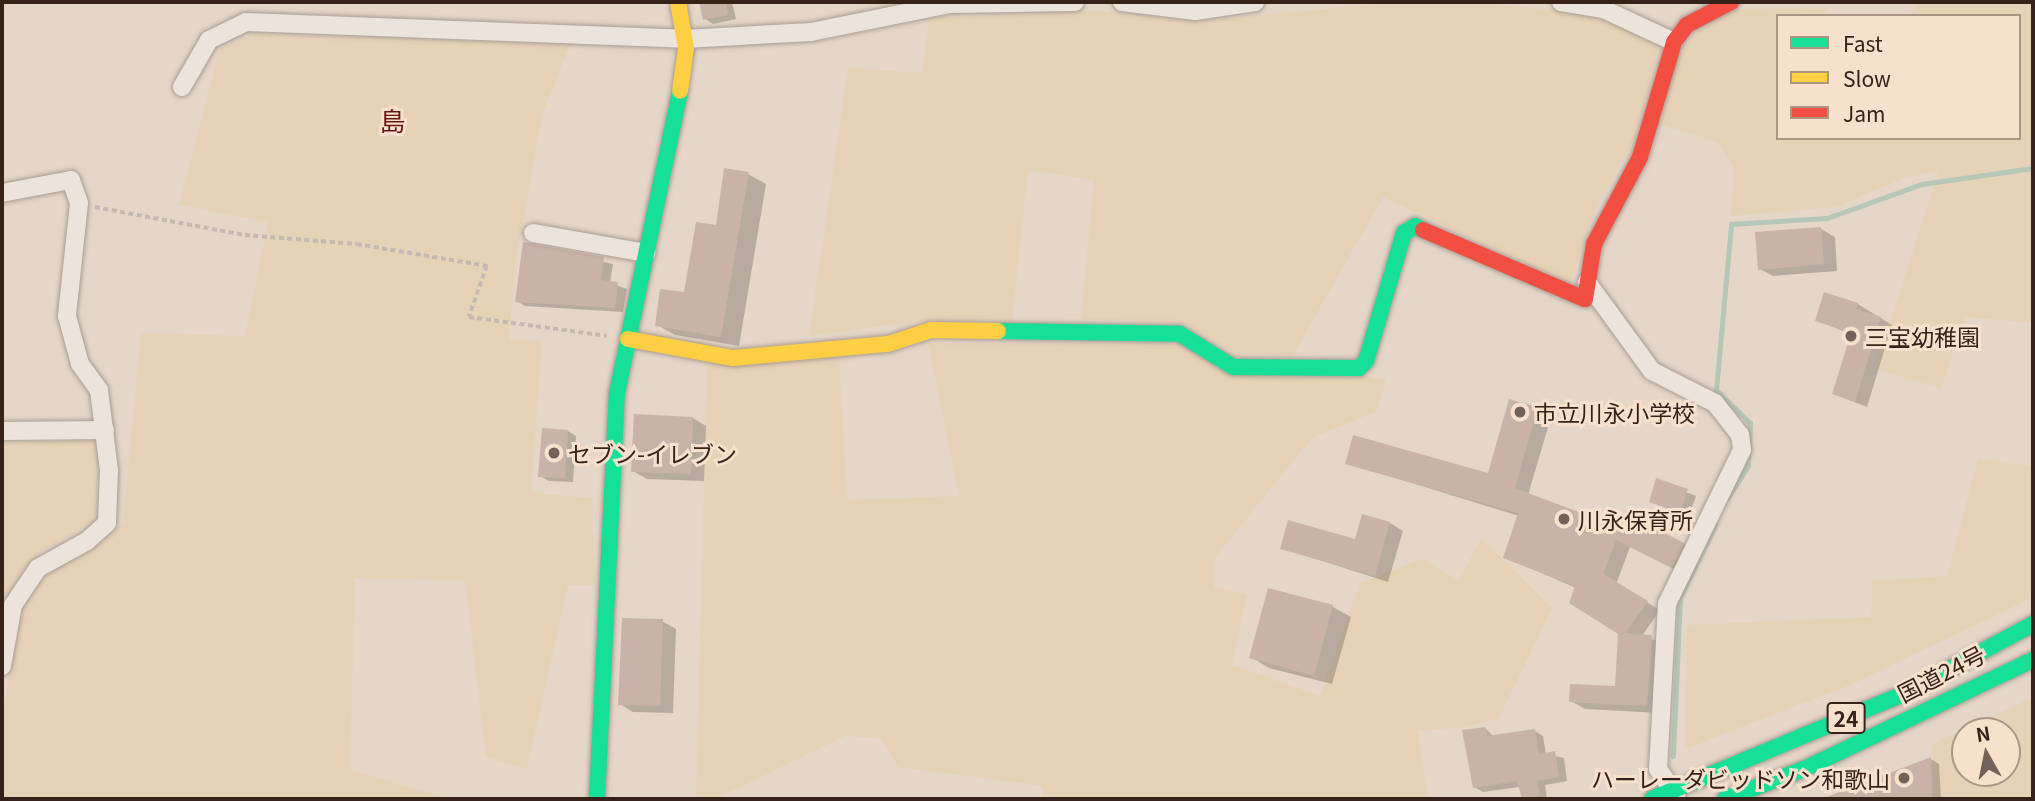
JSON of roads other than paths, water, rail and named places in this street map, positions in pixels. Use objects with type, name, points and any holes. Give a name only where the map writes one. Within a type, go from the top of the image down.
[{"type":"main road","points":[[597,799],[617,393],[684,72],[685,39],[678,2]]},
{"type":"main road","points":[[628,339],[733,358],[888,344],[931,330],[1180,334],[1233,367],[1359,368],[1366,362],[1404,233],[1415,226],[1585,299],[1594,244],[1640,157],[1674,42],[1687,25],[1731,2]]},
{"type":"main road","name":"国道24号","points":[[1652,799],[1676,795],[1903,694],[2033,624]]},
{"type":"main road","name":"国道24号","points":[[1725,799],[1804,769],[2033,660]]},
{"type":"street","points":[[182,87],[209,40],[246,22],[685,39],[811,32],[950,4],[1075,2]]},
{"type":"street","points":[[1122,2],[1195,11],[1255,2]]},
{"type":"street","points":[[1561,2],[1603,9],[1674,42]]},
{"type":"street","points":[[2,193],[71,180],[79,203],[68,316],[80,364],[99,390],[106,430],[107,523],[87,541],[38,568],[13,605],[2,666]]},
{"type":"street","points":[[533,233],[646,253]]},
{"type":"street","points":[[1587,282],[1652,371],[1715,403],[1740,435],[1742,450],[1667,604],[1658,769],[1676,795]]},
{"type":"street","points":[[2,431],[106,430]]},
{"type":"waterway","points":[[1727,499],[1748,465],[1750,423],[1716,390],[1731,224],[1827,218],[1922,184],[2033,168]]},
{"type":"waterway","points":[[1673,756],[1680,598],[1716,524]]},
{"type":"place","name":"三宝幼稚園","points":[[1851,336]]},
{"type":"place","name":"市立川永小学校","points":[[1520,412]]},
{"type":"place","name":"セブン-イレブン","points":[[554,453]]},
{"type":"place","name":"川永保育所","points":[[1564,519]]},
{"type":"place","name":"ハーレーダビッドソン和歌山","points":[[1904,778]]},
{"type":"district","name":"島","points":[[393,120]]}]
